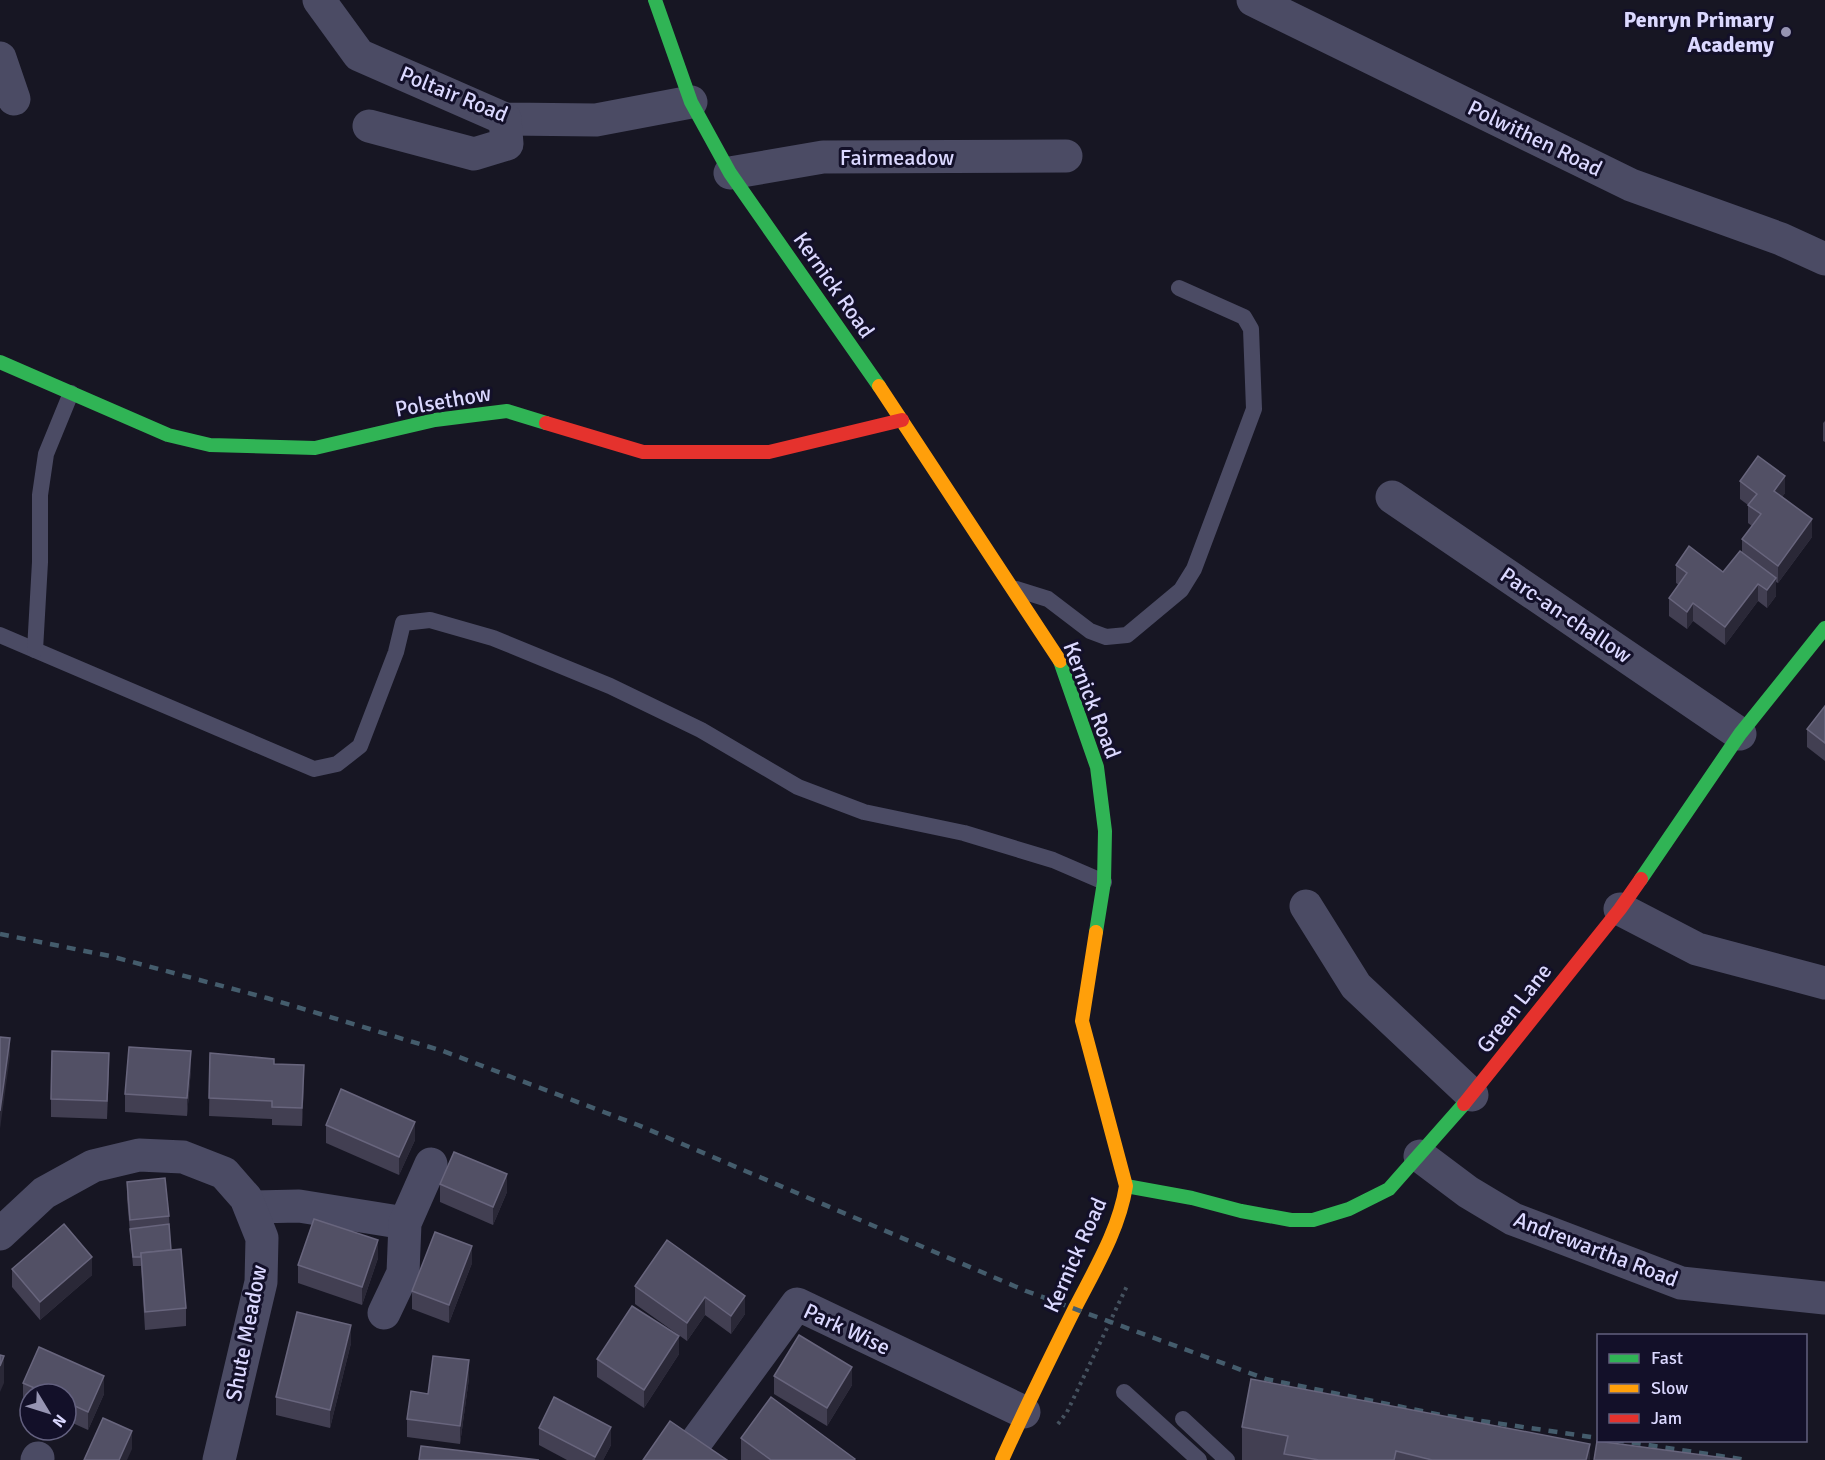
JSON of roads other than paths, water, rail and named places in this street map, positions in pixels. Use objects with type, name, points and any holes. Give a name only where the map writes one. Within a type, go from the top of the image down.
[{"type":"street","name":"Poltair Road","points":[[319,0],[359,56],[505,119],[596,120],[691,102]]},
{"type":"street","name":"Kernick Road","points":[[656,0],[691,102],[730,173],[902,420],[1059,659],[1097,767],[1105,831],[1104,882],[1082,1021],[1126,1186],[1123,1206],[1111,1237],[1002,1460]]},
{"type":"street","name":"Polwithen Road","points":[[1253,0],[1630,185],[1781,239],[1825,260]]},
{"type":"street","points":[[0,58],[14,99]]},
{"type":"street","points":[[369,126],[474,154],[507,144],[505,119]]},
{"type":"street","name":"Fairmeadow","points":[[730,173],[823,157],[1066,156]]},
{"type":"street","name":"Polsethow","points":[[0,362],[168,435],[210,446],[315,448],[435,420],[507,411],[643,452],[769,452],[902,420]]},
{"type":"street","name":"Parc-an-challow","points":[[1392,496],[1740,734]]},
{"type":"street","name":"Green Lane","points":[[1126,1186],[1291,1220],[1313,1220],[1349,1209],[1389,1189],[1472,1095],[1620,909],[1740,734],[1825,628]]},
{"type":"street","points":[[1306,906],[1356,986],[1472,1095]]},
{"type":"street","points":[[1620,909],[1697,949],[1825,983]]},
{"type":"street","name":"Shute Meadow","points":[[0,1234],[44,1193],[93,1166],[139,1155],[183,1157],[224,1173],[246,1198],[262,1238],[261,1282],[219,1460]]},
{"type":"street","name":"Andrewartha Road","points":[[1420,1156],[1468,1192],[1513,1219],[1681,1283],[1825,1298]]},
{"type":"street","points":[[384,1313],[403,1273],[405,1223],[431,1164]]},
{"type":"street","points":[[250,1208],[299,1206],[405,1223]]},
{"type":"street","name":"Park Wise","points":[[693,1446],[797,1304],[1029,1402]]},
{"type":"lane","points":[[1012,588],[1048,599],[1090,631],[1106,637],[1127,635],[1181,590],[1194,569],[1254,409],[1251,329],[1244,317],[1179,288]]},
{"type":"lane","points":[[35,650],[40,562],[40,495],[46,454],[71,393]]},
{"type":"lane","points":[[0,634],[314,769],[337,764],[360,746],[396,652],[403,623],[429,620],[493,638],[610,686],[701,730],[798,787],[864,812],[964,833],[1053,860],[1104,882]]},
{"type":"lane","points":[[1124,1392],[1199,1460]]},
{"type":"lane","points":[[1183,1419],[1227,1460]]},
{"type":"railway","points":[[0,934],[110,956],[267,998],[443,1051],[638,1125],[1026,1291],[1266,1379],[1441,1415],[1597,1438]]},
{"type":"railway","points":[[1628,1442],[1747,1460]]},
{"type":"place","name":"Penryn Primary Academy","points":[[1786,32]]}]
